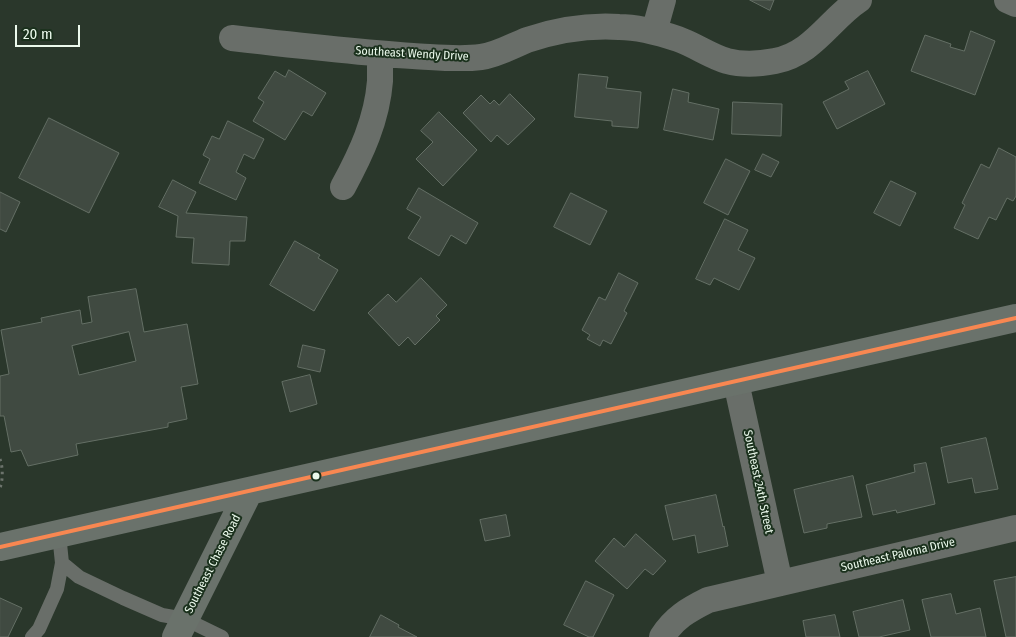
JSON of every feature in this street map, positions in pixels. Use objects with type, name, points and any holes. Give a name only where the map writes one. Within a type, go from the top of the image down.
[{"type":"main road","points":[[0,547],[1016,318]]},
{"type":"main road","name":"Southeast Chase Road","points":[[180,628],[249,491]]},
{"type":"street","points":[[654,32],[663,0]]},
{"type":"street","name":"Southeast Wendy Drive","points":[[232,38],[380,54],[459,58],[482,57],[550,33],[573,28],[597,26],[622,27],[654,32],[678,39],[727,61],[752,64],[777,61],[800,52],[821,36],[838,17],[859,0]]},
{"type":"street","points":[[1007,0],[1016,4]]},
{"type":"street","points":[[343,187],[357,163],[368,137],[380,82],[380,54]]},
{"type":"street","name":"Southeast 24th Street","points":[[736,382],[780,583]]},
{"type":"street","name":"Southeast Paloma Drive","points":[[662,637],[667,629],[685,612],[708,600],[1016,528]]},
{"type":"lane","points":[[32,637],[39,628],[57,589],[62,563],[59,534]]},
{"type":"lane","points":[[62,563],[80,577],[162,615],[180,628],[222,637]]},
{"type":"path","points":[[0,459],[2,464],[2,483],[0,488]]},
{"type":"building","points":[[750,0],[774,0],[770,10]]},
{"type":"building","points":[[971,31],[995,41],[975,95],[911,71],[925,35],[951,44],[950,47],[964,51]]},
{"type":"building","points":[[289,70],[326,93],[312,116],[303,111],[285,140],[253,121],[264,102],[258,98],[275,71],[285,77]]},
{"type":"building","points":[[868,71],[885,104],[837,129],[823,102],[849,89],[845,82]]},
{"type":"building","points":[[579,74],[608,77],[606,88],[641,92],[638,128],[612,126],[612,121],[575,117]]},
{"type":"building","points":[[673,89],[689,93],[688,102],[719,109],[713,140],[664,130]]},
{"type":"building","points":[[510,94],[535,119],[508,145],[497,135],[491,142],[463,113],[481,95],[490,104],[494,100],[499,105]]},
{"type":"building","points":[[733,102],[782,104],[781,136],[732,134]]},
{"type":"building","points":[[439,112],[477,150],[443,186],[416,159],[433,142],[421,131]]},
{"type":"building","points":[[49,118],[119,153],[89,213],[19,178]]},
{"type":"building","points":[[228,121],[264,139],[254,159],[244,154],[236,172],[246,178],[236,200],[199,183],[210,159],[203,155],[212,136],[219,139]]},
{"type":"building","points":[[999,148],[1016,157],[1016,196],[1013,201],[1007,198],[996,220],[989,217],[978,239],[954,228],[965,205],[962,203],[981,164],[989,168]]},
{"type":"building","points":[[763,154],[779,162],[771,177],[755,170]]},
{"type":"building","points":[[726,159],[750,171],[728,215],[704,203]]},
{"type":"building","points":[[173,180],[196,192],[186,213],[247,217],[245,241],[230,241],[229,265],[192,263],[194,238],[176,237],[178,216],[159,207]]},
{"type":"building","points":[[891,181],[916,193],[900,226],[874,213]]},
{"type":"building","points":[[419,188],[478,223],[466,244],[451,235],[439,256],[408,238],[421,217],[407,209]]},
{"type":"building","points":[[0,192],[20,202],[6,232],[0,229]]},
{"type":"building","points":[[571,193],[607,211],[590,245],[554,227]]},
{"type":"building","points":[[725,219],[748,230],[738,250],[755,258],[739,290],[714,278],[710,285],[696,279]]},
{"type":"building","points":[[295,241],[320,255],[318,258],[338,270],[314,311],[270,285]]},
{"type":"building","points":[[619,273],[638,283],[624,311],[627,313],[611,344],[603,340],[600,346],[587,339],[590,335],[582,330],[599,297],[605,300]]},
{"type":"building","points":[[421,278],[447,305],[436,316],[440,320],[415,345],[408,337],[399,346],[368,313],[388,294],[396,302]]},
{"type":"building","points":[[136,289],[144,332],[187,324],[198,384],[181,387],[187,419],[168,423],[168,427],[76,444],[78,455],[28,466],[21,450],[11,452],[4,416],[0,416],[0,376],[9,374],[1,330],[42,322],[41,318],[80,310],[82,324],[92,322],[88,297]],"holes":[[[129,332],[136,361],[79,375],[72,346]]]},
{"type":"building","points":[[303,345],[325,350],[320,372],[298,367]]},
{"type":"building","points":[[310,375],[317,404],[290,412],[282,382]]},
{"type":"building","points":[[986,438],[998,489],[975,493],[972,478],[948,483],[941,448]]},
{"type":"building","points":[[926,463],[935,504],[897,513],[896,510],[873,515],[866,485],[915,472],[914,465]]},
{"type":"building","points":[[853,476],[862,517],[827,524],[827,528],[804,533],[794,490]]},
{"type":"building","points":[[716,495],[728,546],[698,553],[695,535],[673,540],[665,506]]},
{"type":"building","points":[[506,515],[510,536],[485,541],[480,520]]},
{"type":"building","points":[[636,534],[666,561],[653,575],[645,569],[627,589],[595,561],[614,538],[624,547]]},
{"type":"building","points":[[1016,577],[1016,637],[1006,637],[994,581]]},
{"type":"building","points":[[586,581],[614,595],[593,637],[589,637],[564,625]]},
{"type":"building","points":[[951,594],[956,614],[980,608],[986,637],[931,637],[922,600]]},
{"type":"building","points":[[0,598],[22,608],[8,637],[0,637]]},
{"type":"building","points":[[903,600],[910,630],[879,637],[859,637],[853,612]]},
{"type":"building","points":[[381,615],[399,625],[398,627],[417,637],[370,637]]},
{"type":"building","points":[[835,615],[840,637],[806,637],[803,621]]},
{"type":"transit line","points":[[0,547],[1016,318]]}]
